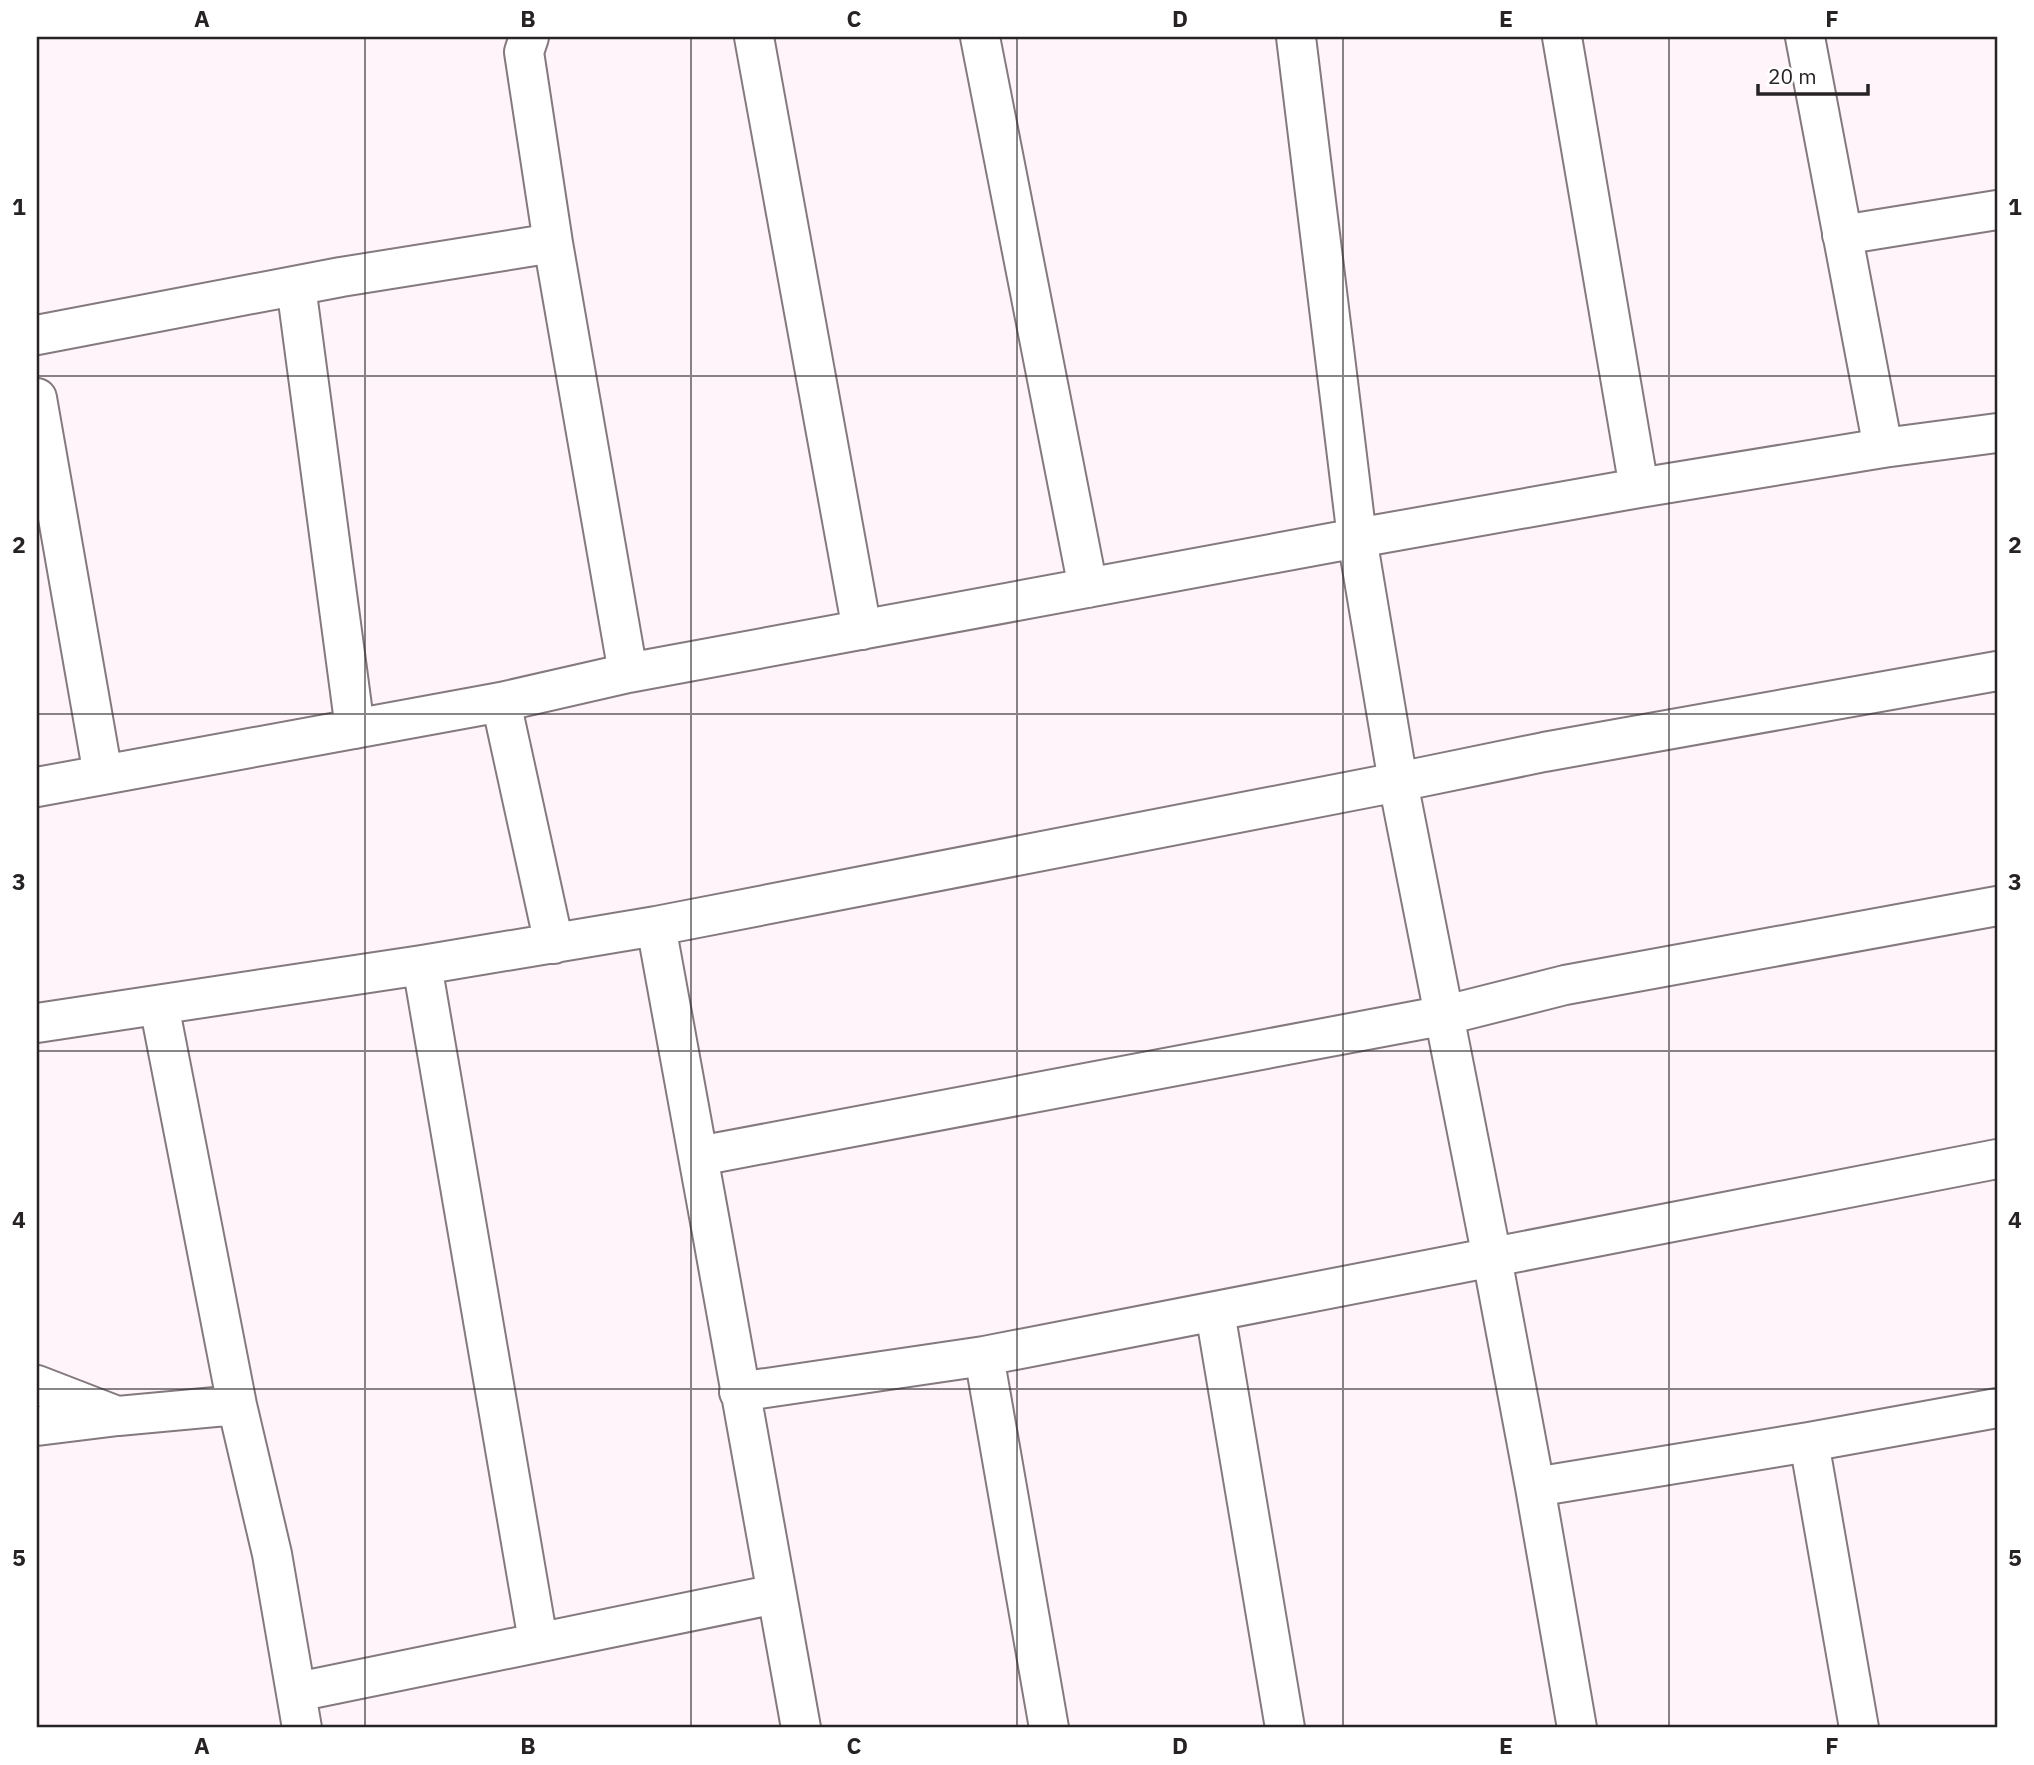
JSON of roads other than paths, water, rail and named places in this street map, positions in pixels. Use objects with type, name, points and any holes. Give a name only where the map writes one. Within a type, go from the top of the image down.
[{"type":"street","points":[[529,37],[524,51],[553,243],[628,673]]},
{"type":"street","points":[[754,37],[862,630]]},
{"type":"street","points":[[980,37],[1088,588]]},
{"type":"street","points":[[1296,37],[1357,538],[1398,782],[1492,1258],[1577,1728]]},
{"type":"street","points":[[1562,37],[1639,488]]},
{"type":"street","points":[[1805,37],[1883,448]]},
{"type":"street","points":[[1842,235],[1997,210]]},
{"type":"street","points":[[37,335],[412,265],[553,243]]},
{"type":"street","points":[[296,286],[355,729]]},
{"type":"street","points":[[37,398],[103,775]]},
{"type":"street","points":[[37,787],[501,702],[628,673],[1357,538],[1639,488],[1883,448],[1997,433]]},
{"type":"street","points":[[37,1023],[422,965],[656,926],[1544,752],[1997,671]]},
{"type":"street","points":[[501,702],[554,944]]},
{"type":"street","points":[[699,1156],[1446,1015],[1565,985],[1997,906]]},
{"type":"street","points":[[656,926],[801,1728]]},
{"type":"street","points":[[422,965],[538,1641]]},
{"type":"street","points":[[159,1005],[237,1405],[272,1554],[299,1710],[538,1641],[776,1594]]},
{"type":"street","points":[[740,1392],[984,1356],[1997,1158]]},
{"type":"street","points":[[1215,1311],[1285,1728]]},
{"type":"street","points":[[984,1356],[1049,1728]]},
{"type":"street","points":[[37,1385],[118,1416]]},
{"type":"street","points":[[37,1426],[237,1405]]},
{"type":"street","points":[[1535,1487],[1997,1408]]},
{"type":"street","points":[[1809,1442],[1858,1728]]}]
